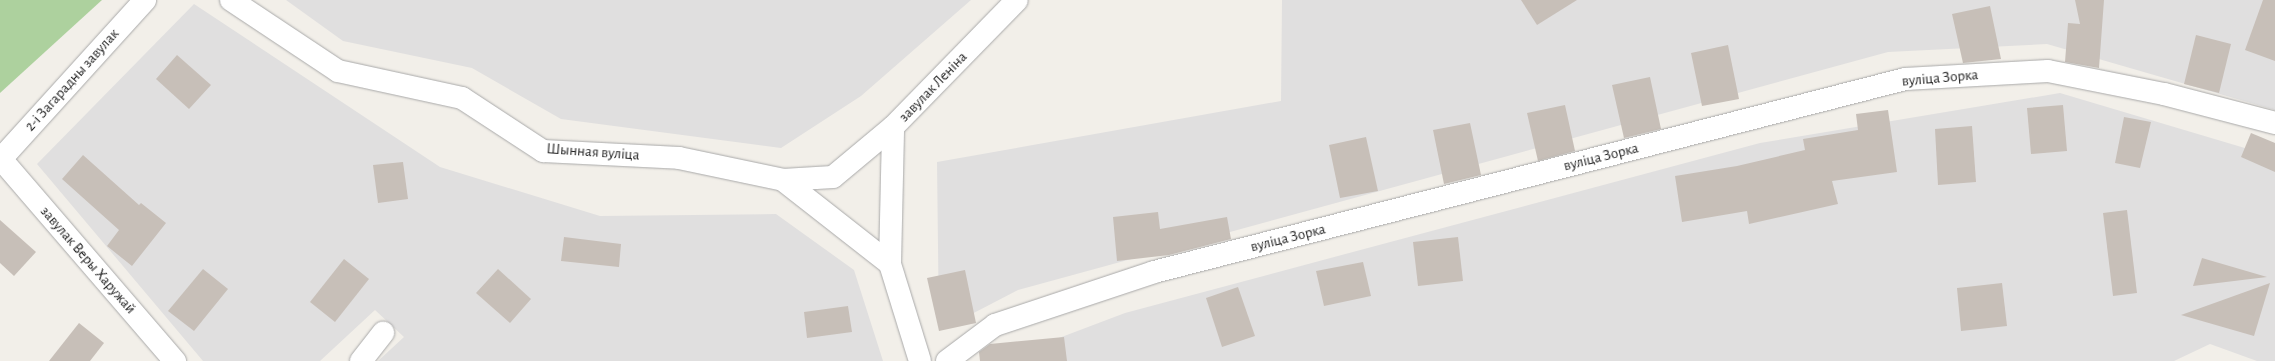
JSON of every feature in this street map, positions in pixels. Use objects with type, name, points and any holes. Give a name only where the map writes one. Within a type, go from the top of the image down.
[{"type":"street","name":"2-і Загарадны завулак","points":[[0,159],[145,0]]},
{"type":"street","name":"Шынная вуліца","points":[[231,0],[338,70],[462,98],[543,150],[679,158],[783,180],[890,264]]},
{"type":"street","name":"завулак Леніна","points":[[890,264],[894,127],[1017,0]]},
{"type":"street","name":"вуліца Зорка","points":[[946,361],[995,325],[1154,272],[1905,79],[2048,71],[2164,94],[2275,124]]},
{"type":"street","points":[[783,180],[833,177],[894,127]]},
{"type":"street","name":"завулак Веры Харужай","points":[[0,159],[175,361]]},
{"type":"street","points":[[890,264],[920,361]]},
{"type":"street","points":[[361,361],[383,333]]},
{"type":"shaded area","points":[[286,0],[971,0],[861,96],[781,148],[561,119],[472,68],[343,41]]},
{"type":"shaded area","points":[[1282,0],[2275,0],[2275,110],[2047,44],[1888,52],[1018,290],[939,331],[937,162],[1281,101]]},
{"type":"shaded area","points":[[194,4],[440,167],[600,216],[776,214],[854,270],[883,361],[378,361],[404,337],[375,310],[320,361],[203,361],[37,164]]},
{"type":"shaded area","points":[[2060,93],[2275,157],[2275,361],[2257,361],[2210,344],[2174,361],[998,361],[1125,313],[1760,143]]},
{"type":"green space","points":[[0,0],[102,0],[0,93]]},
{"type":"building","points":[[1521,0],[1577,0],[1537,25]]},
{"type":"building","points":[[2075,0],[2104,0],[2099,68],[2065,62],[2068,23],[2080,24]]},
{"type":"building","points":[[2263,0],[2275,0],[2275,61],[2245,50]]},
{"type":"building","points":[[1990,6],[2001,59],[1963,63],[1952,14]]},
{"type":"building","points":[[2196,35],[2231,44],[2219,93],[2184,84]]},
{"type":"building","points":[[1728,45],[1739,99],[1702,106],[1691,53]]},
{"type":"building","points":[[177,55],[211,85],[189,109],[156,79]]},
{"type":"building","points":[[1650,77],[1661,129],[1624,138],[1612,85]]},
{"type":"building","points":[[1565,105],[1575,151],[1538,161],[1527,113]]},
{"type":"building","points":[[2063,105],[2067,151],[2031,154],[2027,108]]},
{"type":"building","points":[[1888,110],[1897,172],[1832,181],[1838,204],[1749,224],[1747,211],[1682,222],[1675,176],[1737,166],[1805,150],[1803,139],[1858,130],[1856,114]]},
{"type":"building","points":[[2124,117],[2151,122],[2140,168],[2115,163]]},
{"type":"building","points":[[1470,123],[1481,175],[1444,184],[1433,130]]},
{"type":"building","points":[[1972,126],[1976,182],[1938,185],[1935,129]]},
{"type":"building","points":[[2251,133],[2275,143],[2275,172],[2241,157]]},
{"type":"building","points":[[1366,137],[1378,191],[1340,198],[1329,145]]},
{"type":"building","points":[[83,155],[139,205],[141,203],[166,223],[132,266],[107,246],[119,230],[62,179]]},
{"type":"building","points":[[403,162],[408,199],[378,203],[373,165]]},
{"type":"building","points":[[2127,210],[2137,293],[2113,296],[2103,213]]},
{"type":"building","points":[[1158,212],[1160,229],[1227,217],[1231,239],[1169,255],[1117,261],[1113,217]]},
{"type":"building","points":[[0,220],[36,252],[14,276],[0,263]]},
{"type":"building","points":[[564,237],[621,244],[619,267],[561,261]]},
{"type":"building","points":[[1458,237],[1463,281],[1418,286],[1413,242]]},
{"type":"building","points":[[2202,258],[2267,277],[2193,286]]},
{"type":"building","points":[[344,259],[369,279],[335,322],[310,302]]},
{"type":"building","points":[[1363,262],[1371,296],[1324,306],[1316,271]]},
{"type":"building","points":[[203,269],[228,289],[194,331],[168,311]]},
{"type":"building","points":[[498,269],[531,299],[510,323],[476,293]]},
{"type":"building","points":[[965,270],[976,323],[939,331],[927,278]]},
{"type":"building","points":[[2002,283],[2007,326],[1961,331],[1957,288]]},
{"type":"building","points":[[2270,283],[2254,336],[2181,315]]},
{"type":"building","points":[[1238,287],[1255,336],[1222,347],[1206,298]]},
{"type":"building","points":[[848,306],[852,332],[807,338],[804,312]]},
{"type":"building","points":[[79,323],[104,343],[90,361],[49,361]]},
{"type":"building","points":[[1064,337],[1067,361],[980,361],[979,352],[990,344]]}]
